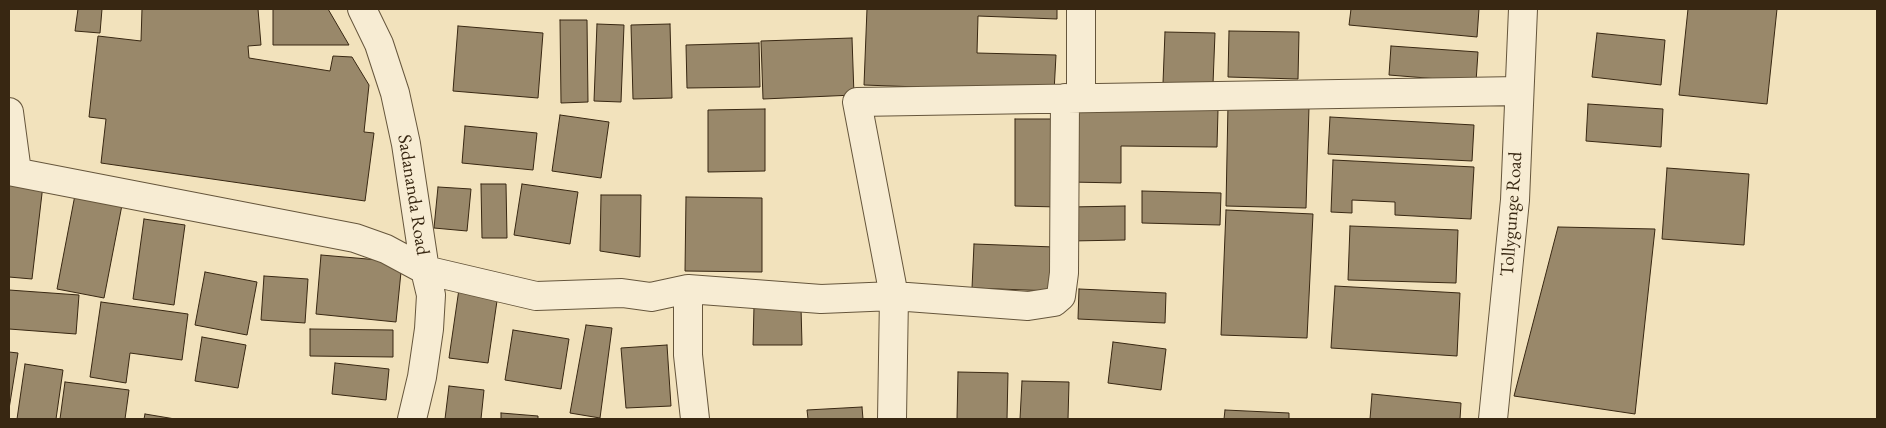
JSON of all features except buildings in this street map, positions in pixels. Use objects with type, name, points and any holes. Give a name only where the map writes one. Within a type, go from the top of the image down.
[{"type":"street","name":"Sadananda Road","points":[[362,9],[379,44],[395,93],[406,144],[425,270],[536,296],[622,293],[651,297],[688,289],[821,299],[894,296],[1028,306],[1054,302],[1062,296],[1073,98]]},
{"type":"street","points":[[1073,98],[1081,9]]},
{"type":"street","name":"Tollygunge Road","points":[[1493,419],[1515,200],[1523,9]]},
{"type":"street","points":[[892,419],[894,296],[857,102],[1519,92]]},
{"type":"street","points":[[9,112],[13,171],[355,238],[386,249],[425,270],[431,296],[429,329],[422,377],[412,419]]},
{"type":"street","points":[[688,289],[688,354],[695,419]]}]
